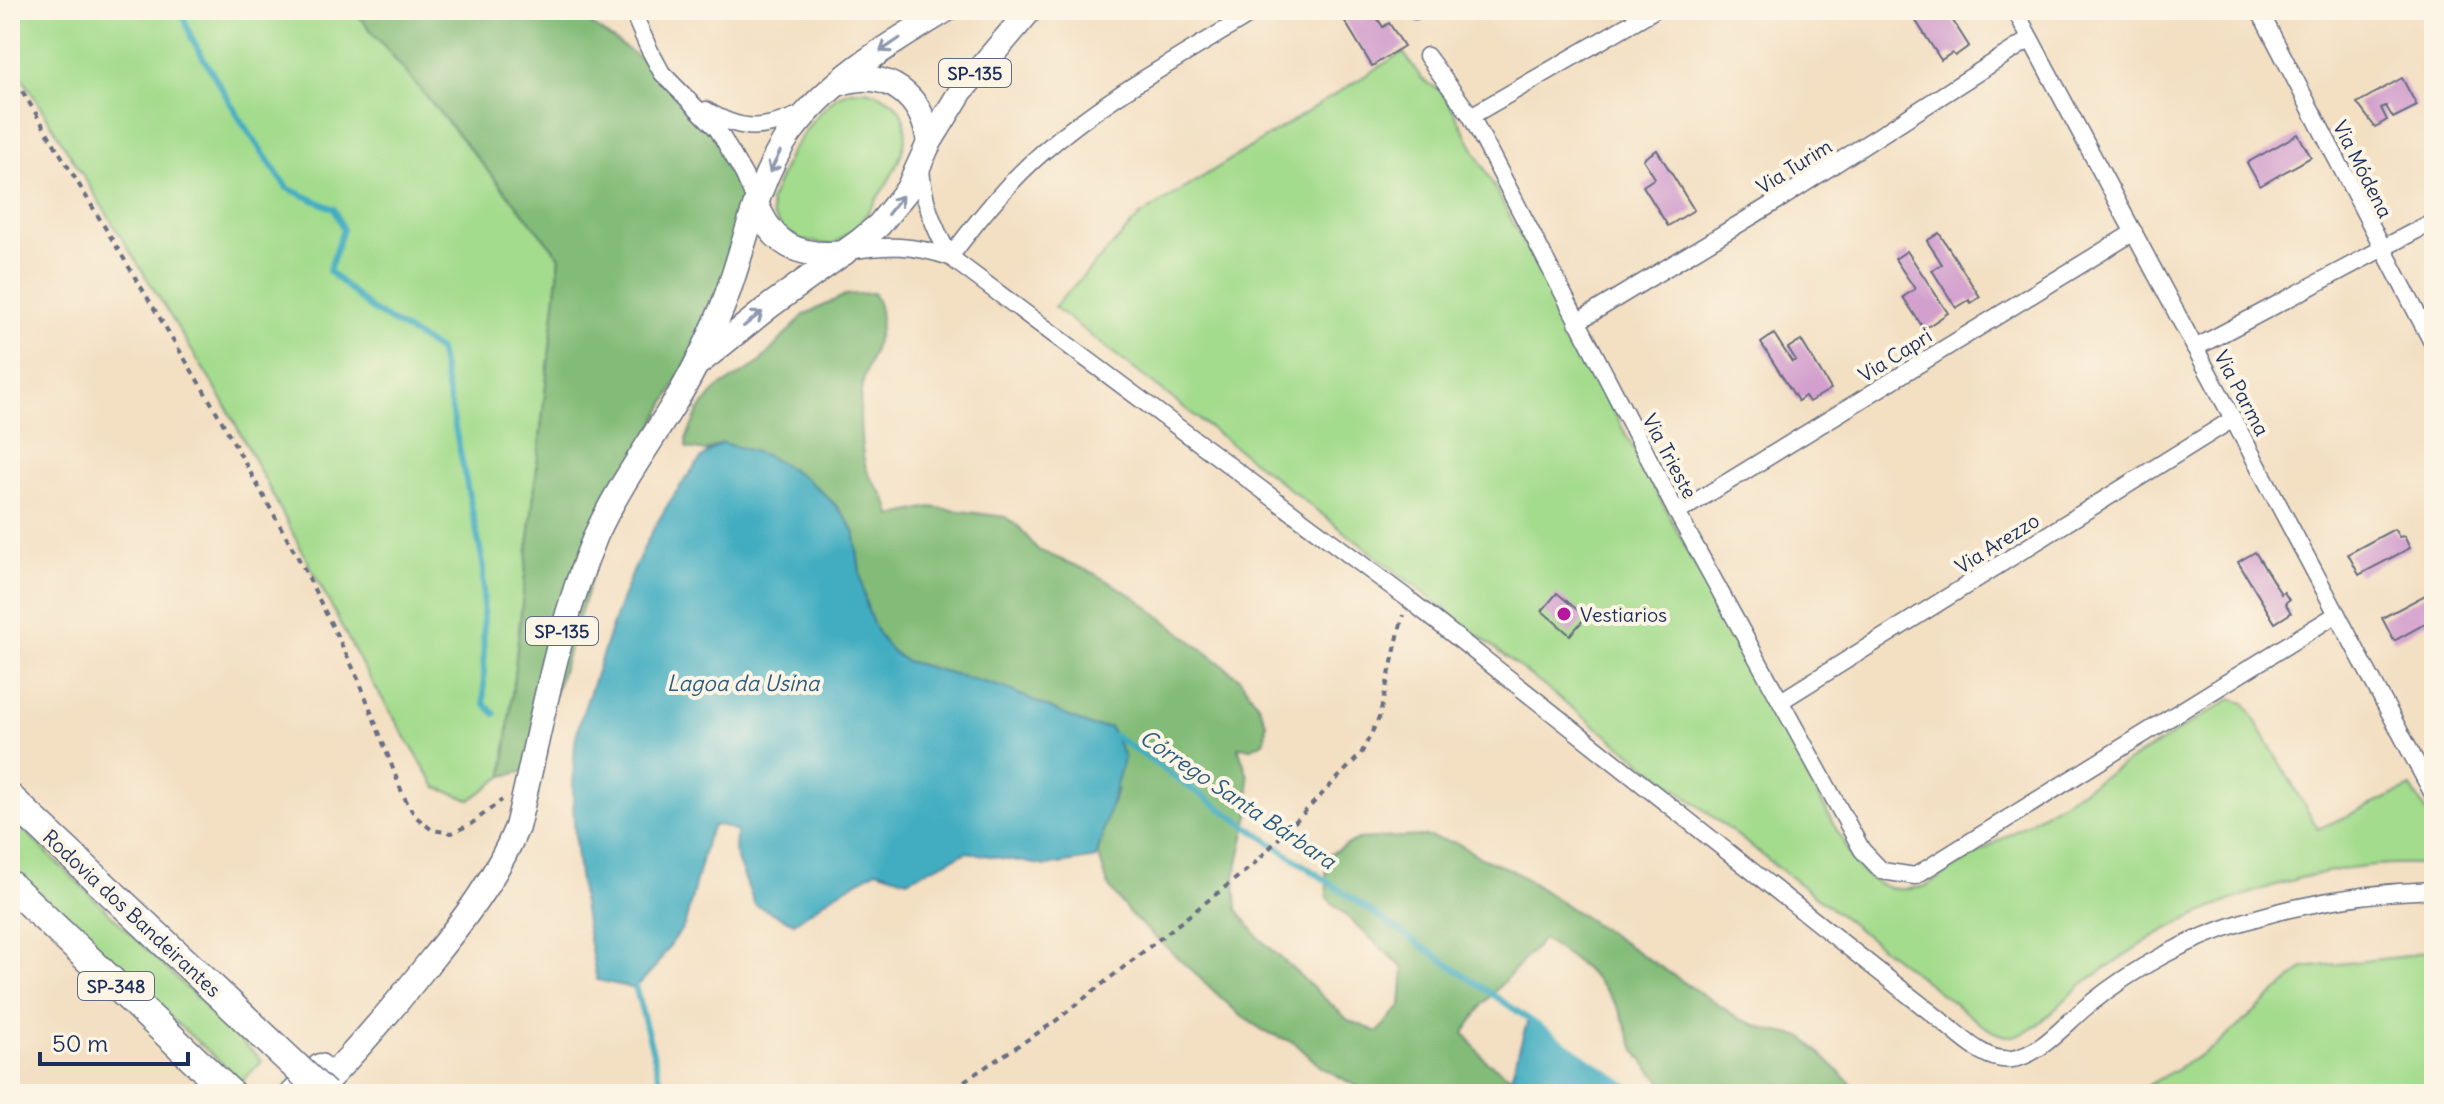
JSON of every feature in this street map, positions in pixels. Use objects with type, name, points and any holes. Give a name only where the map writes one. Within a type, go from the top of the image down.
[{"type":"highway","name":"Rodovia dos Bandeirantes","points":[[10,798],[325,1094]]},
{"type":"highway","points":[[18,893],[220,1091]]},
{"type":"main road","name":"SP-135","points":[[314,1094],[396,1004],[472,909],[498,868],[517,827],[562,630],[597,534],[619,490],[672,408],[721,309],[756,203],[789,136],[808,111],[838,84],[904,35],[946,10]]},
{"type":"main road","name":"SP-135","points":[[692,368],[879,225],[894,208],[968,82],[1030,10]]},
{"type":"main road","points":[[838,84],[853,79],[885,82],[912,99],[921,112],[925,153]]},
{"type":"main road","points":[[756,203],[763,221],[775,236],[790,247],[808,254],[844,253]]},
{"type":"main road","name":"SP-135","points":[[292,1094],[472,909]]},
{"type":"street","points":[[632,10],[662,73],[691,100],[727,143],[756,203]]},
{"type":"street","points":[[950,257],[985,211],[1043,152],[1114,99],[1257,10]]},
{"type":"street","points":[[1471,116],[1654,10]]},
{"type":"street","name":"Via Parma","points":[[2015,10],[2434,796]]},
{"type":"street","name":"Via Módena","points":[[2259,10],[2434,346]]},
{"type":"street","name":"Via Turim","points":[[1577,322],[1782,198],[2030,39]]},
{"type":"street","name":"Via Trieste","points":[[1427,56],[1471,116],[1677,513],[1862,850],[1882,871],[1915,876],[2337,614]]},
{"type":"street","points":[[691,100],[724,121],[741,127],[761,128],[808,111]]},
{"type":"street","points":[[925,153],[925,201],[933,226],[950,257]]},
{"type":"street","points":[[2195,348],[2434,221]]},
{"type":"street","name":"Via Capri","points":[[1677,513],[2134,232]]},
{"type":"street","points":[[844,253],[878,246],[913,247],[950,257],[1407,598],[1949,1027],[1996,1060],[2015,1059],[2035,1050],[2092,1002],[2162,956],[2204,937],[2326,901],[2390,891],[2434,890]]},
{"type":"street","name":"Via Arezzo","points":[[1781,701],[2233,419]]},
{"type":"path","points":[[10,71],[215,409],[302,565],[359,680],[403,795],[415,816],[432,830],[452,833],[471,824],[504,797]]},
{"type":"path","points":[[944,1094],[1053,1023],[1253,865],[1361,754],[1379,718],[1407,598]]},
{"type":"green space","points":[[10,10],[354,10],[560,257],[503,776],[470,800],[436,787],[363,667],[225,404],[10,58]]},
{"type":"green space","points":[[354,10],[570,10],[662,73],[691,100],[756,203],[734,274],[619,490],[531,770],[503,776],[560,257]]},
{"type":"green space","points":[[1403,52],[1422,79],[1444,93],[1851,857],[1865,875],[1892,888],[1925,886],[2231,699],[2245,703],[2318,829],[2411,787],[2434,826],[2434,865],[2370,865],[2337,870],[2241,897],[2181,922],[2145,942],[2080,986],[2028,1031],[2015,1036],[1996,1033],[1054,307],[1140,216]]},
{"type":"green space","points":[[865,90],[885,97],[897,107],[904,119],[906,133],[897,164],[863,218],[833,245],[791,239],[773,216],[770,201],[790,153],[813,120],[837,96]]},
{"type":"green space","points":[[873,293],[879,306],[880,330],[863,380],[861,434],[865,466],[885,498],[891,516],[930,507],[1005,517],[1019,527],[1038,550],[1093,573],[1135,597],[1239,678],[1259,706],[1266,723],[1265,741],[1252,748],[1238,747],[1248,776],[1250,810],[1235,876],[1237,909],[1258,937],[1348,1020],[1378,1032],[1401,1006],[1404,969],[1327,898],[1326,856],[1358,839],[1424,836],[1457,843],[1483,859],[1512,870],[1740,1019],[1769,1030],[1803,1037],[1862,1094],[1675,1094],[1638,1054],[1620,1012],[1605,990],[1576,962],[1543,939],[1484,1003],[1464,1033],[1486,1061],[1530,1094],[1371,1094],[1321,1067],[1295,1043],[1266,1032],[1241,1016],[1129,913],[1108,885],[1098,852],[1117,790],[1090,726],[1005,688],[906,661],[891,650],[872,621],[862,586],[854,531],[827,497],[790,468],[759,453],[722,443],[706,451],[687,448],[686,439],[699,410],[718,388],[758,364],[804,315],[845,295]]},
{"type":"green space","points":[[10,817],[262,1061],[242,1081],[165,1013],[10,865]]},
{"type":"green space","points":[[2434,949],[2434,1094],[2133,1094],[2216,1046],[2304,968],[2407,956]]},
{"type":"water","name":"Lagoa da Usina","points":[[722,443],[777,461],[803,477],[838,508],[854,531],[862,586],[872,621],[891,650],[906,661],[1005,688],[1090,726],[1110,727],[1124,756],[1096,858],[1046,866],[967,852],[907,880],[877,870],[794,923],[755,905],[735,854],[736,831],[720,825],[713,826],[707,838],[685,924],[655,967],[635,989],[597,980],[581,892],[575,833],[573,774],[578,728],[621,601],[654,528],[697,464]]},
{"type":"water","points":[[1528,1019],[1638,1094],[1530,1094],[1511,1077]]},
{"type":"building","points":[[1338,10],[1372,10],[1383,27],[1389,23],[1404,46],[1372,66]]},
{"type":"building","points":[[1923,10],[1946,10],[1969,46],[1955,56],[1952,53],[1941,60],[1916,21],[1927,15]]},
{"type":"building","points":[[2402,78],[2417,106],[2393,118],[2386,106],[2381,108],[2387,120],[2375,127],[2357,103]]},
{"type":"building","points":[[2298,134],[2311,157],[2260,186],[2247,163]]},
{"type":"building","points":[[1657,150],[1694,210],[1668,226],[1643,186],[1655,178],[1643,159]]},
{"type":"building","points":[[1939,233],[1980,297],[1971,303],[1969,300],[1956,308],[1932,270],[1942,264],[1927,241]]},
{"type":"building","points":[[1907,251],[1948,313],[1924,329],[1903,297],[1915,289],[1895,259]]},
{"type":"building","points":[[1774,334],[1792,362],[1796,360],[1788,348],[1801,340],[1831,389],[1809,402],[1805,396],[1798,401],[1761,343]]},
{"type":"building","points":[[2394,529],[2399,537],[2404,536],[2410,548],[2359,575],[2348,554]]},
{"type":"building","points":[[2255,552],[2281,594],[2284,592],[2289,600],[2285,603],[2291,613],[2275,623],[2238,562]]},
{"type":"building","name":"Vestiarios","points":[[1557,593],[1586,617],[1570,635],[1542,611]]},
{"type":"building","points":[[2427,594],[2434,607],[2434,619],[2394,641],[2382,618]]},
{"type":"waterway","name":"Córrego Santa Bárbara","points":[[181,10],[192,39],[243,124],[287,188],[334,209],[343,229],[329,271],[371,309],[439,350],[483,563],[484,703],[495,714]]},
{"type":"waterway","name":"Córrego Santa Bárbara","points":[[1108,736],[1115,736],[1638,1094]]},
{"type":"waterway","points":[[634,982],[664,1094]]},
{"type":"place","name":"Vestiarios","points":[[1564,614]]}]
